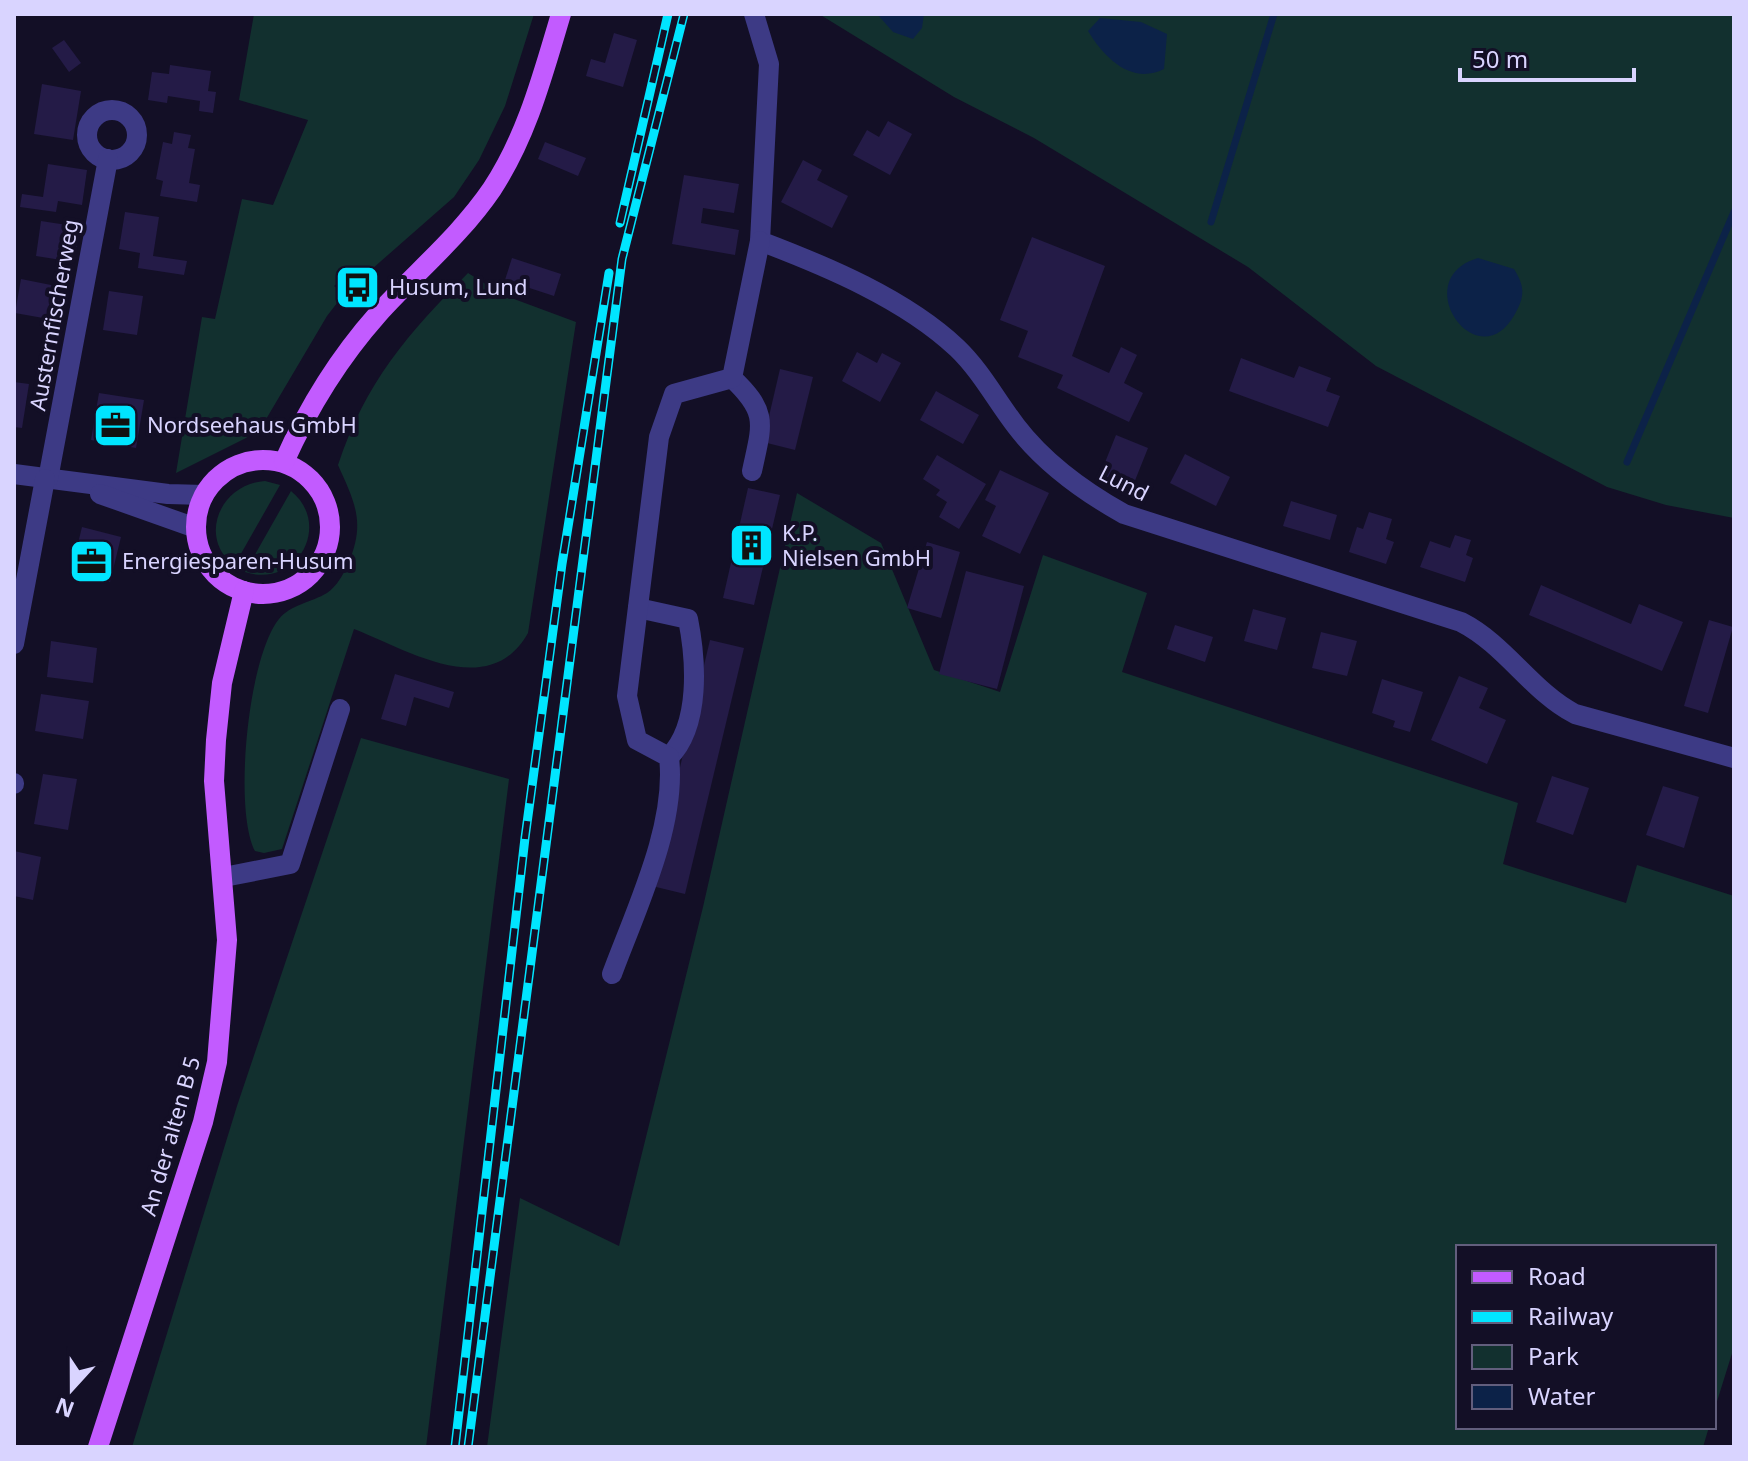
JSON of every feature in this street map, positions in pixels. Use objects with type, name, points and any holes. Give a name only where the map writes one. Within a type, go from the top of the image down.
[{"type":"main road","points":[[284,462],[322,387],[349,350],[379,313],[464,226],[494,186],[529,115],[561,14]]},
{"type":"main road","points":[[261,459],[284,462],[304,473],[320,490],[329,511],[330,534],[324,557],[310,575],[291,588],[268,594],[244,591],[226,582],[210,568],[200,549],[196,528],[204,495],[218,477],[238,464],[261,459]]},
{"type":"main road","name":"An der alten B 5","points":[[98,1447],[210,1098],[226,979],[224,877],[214,781],[216,740],[225,667],[244,591]]},
{"type":"street","points":[[732,378],[760,241],[769,64],[754,14]]},
{"type":"street","name":"Austernfischerweg","points":[[14,644],[53,480],[108,159]]},
{"type":"street","name":"Lund","points":[[760,241],[841,274],[956,347],[976,368],[1017,428],[1047,459],[1080,488],[1124,514],[1461,622],[1493,641],[1555,702],[1575,714],[1734,758]]},
{"type":"street","points":[[732,378],[759,408],[760,431],[752,471]]},
{"type":"street","points":[[669,757],[637,740],[627,696],[659,437],[674,394],[732,378]]},
{"type":"street","points":[[14,474],[204,495]]},
{"type":"street","points":[[53,480],[196,528]]},
{"type":"street","points":[[638,608],[688,619],[694,648],[692,688],[685,731],[678,748],[669,757]]},
{"type":"street","points":[[224,877],[290,864],[340,709]]},
{"type":"street","points":[[612,974],[649,874],[672,786],[669,757]]},
{"type":"green space","points":[[254,14],[534,14],[505,106],[479,160],[454,197],[364,276],[355,268],[334,286],[344,294],[327,316],[262,426],[246,438],[176,473],[202,317],[215,319],[242,199],[273,205],[308,120],[239,100]]},
{"type":"green space","points":[[819,14],[1734,14],[1734,518],[1666,505],[1607,487],[1376,366],[1248,267],[1034,138],[954,97]]},
{"type":"green space","points":[[468,273],[503,295],[576,322],[528,633],[512,654],[492,664],[470,668],[423,658],[354,629],[282,849],[264,853],[255,851],[248,831],[245,802],[247,734],[259,665],[268,638],[284,614],[327,593],[344,572],[353,550],[357,525],[353,502],[338,465],[349,435],[375,384],[407,339]]},
{"type":"green space","points":[[265,481],[280,485],[234,566],[223,554],[217,540],[219,513],[236,491]]},
{"type":"green space","points":[[291,491],[303,505],[309,520],[303,551],[293,563],[280,571],[263,575],[245,572]]},
{"type":"green space","points":[[797,493],[881,543],[934,670],[1000,692],[1043,555],[1147,593],[1122,672],[1518,803],[1503,864],[1626,903],[1637,865],[1734,896],[1734,1347],[1716,1405],[1716,1245],[1456,1245],[1456,1429],[1708,1429],[1703,1447],[487,1447],[520,1198],[619,1246],[703,907]]},
{"type":"green space","points":[[361,738],[509,779],[426,1447],[132,1447],[237,1106]]},
{"type":"water","points":[[877,14],[924,14],[922,28],[913,39],[893,32]]},
{"type":"water","points":[[1100,18],[1141,22],[1167,34],[1164,69],[1141,74],[1111,60],[1088,31]]},
{"type":"water","points":[[1478,258],[1514,269],[1522,292],[1515,314],[1500,332],[1483,336],[1468,331],[1456,319],[1448,303],[1448,285],[1457,269]]},
{"type":"building","points":[[614,33],[637,40],[623,87],[586,76],[591,59],[605,63]]},
{"type":"building","points":[[64,40],[81,63],[69,72],[52,48]]},
{"type":"building","points":[[170,65],[211,71],[208,91],[216,92],[213,113],[199,111],[200,101],[168,96],[167,103],[148,100],[152,72],[169,74]]},
{"type":"building","points":[[42,84],[81,91],[73,140],[34,134]]},
{"type":"building","points":[[888,121],[912,134],[890,175],[853,155],[867,130],[879,137]]},
{"type":"building","points":[[174,132],[191,135],[188,148],[195,149],[189,183],[200,185],[197,202],[160,196],[163,181],[156,179],[163,142],[172,144]]},
{"type":"building","points":[[545,142],[586,158],[578,176],[538,159]]},
{"type":"building","points":[[803,160],[822,170],[817,180],[848,196],[832,228],[781,202]]},
{"type":"building","points":[[48,164],[87,170],[82,205],[58,201],[56,212],[20,207],[22,194],[43,197]]},
{"type":"building","points":[[684,175],[739,184],[734,213],[703,208],[701,223],[739,230],[735,255],[672,244]]},
{"type":"building","points":[[125,212],[159,217],[153,256],[187,261],[184,275],[138,268],[140,253],[119,249]]},
{"type":"building","points":[[41,221],[80,227],[74,262],[36,256]]},
{"type":"building","points":[[1032,237],[1105,266],[1072,356],[1109,373],[1121,347],[1137,355],[1124,383],[1143,393],[1129,422],[1057,388],[1063,375],[1018,357],[1028,331],[1000,320]]},
{"type":"building","points":[[512,258],[561,274],[554,296],[505,280]]},
{"type":"building","points":[[21,279],[66,288],[60,321],[15,313]]},
{"type":"building","points":[[109,291],[143,296],[137,335],[103,330]]},
{"type":"building","points":[[857,352],[877,363],[882,353],[901,363],[880,402],[842,381]]},
{"type":"building","points":[[1241,358],[1294,378],[1299,366],[1331,378],[1326,391],[1340,396],[1328,427],[1229,391]]},
{"type":"building","points":[[780,369],[813,377],[795,450],[763,442]]},
{"type":"building","points":[[14,382],[29,384],[22,428],[14,427]]},
{"type":"building","points":[[936,391],[979,415],[963,444],[920,420]]},
{"type":"building","points":[[99,393],[144,400],[136,448],[91,440]]},
{"type":"building","points":[[1116,435],[1148,448],[1132,488],[1100,475]]},
{"type":"building","points":[[1185,454],[1230,477],[1216,506],[1170,483]]},
{"type":"building","points":[[937,455],[986,484],[959,529],[939,517],[947,502],[936,495],[940,490],[923,479]]},
{"type":"building","points":[[1000,470],[1049,493],[1020,554],[982,536],[996,506],[985,500]]},
{"type":"building","name":"K.P. Nielsen GmbH","points":[[748,488],[780,495],[754,605],[723,598]]},
{"type":"building","points":[[1291,501],[1337,515],[1330,540],[1283,526]]},
{"type":"building","points":[[1369,512],[1392,519],[1386,539],[1394,542],[1386,564],[1349,552],[1357,527],[1363,529]]},
{"type":"building","points":[[82,527],[121,537],[110,582],[71,572]]},
{"type":"building","points":[[1455,535],[1471,540],[1466,555],[1473,558],[1465,582],[1420,567],[1430,541],[1450,548]]},
{"type":"building","points":[[927,542],[960,552],[941,618],[907,608]]},
{"type":"building","points":[[966,571],[1024,586],[997,689],[939,674]]},
{"type":"building","points":[[1541,585],[1631,624],[1639,604],[1683,622],[1662,671],[1529,615]]},
{"type":"building","points":[[1253,609],[1286,618],[1277,650],[1244,641]]},
{"type":"building","points":[[1709,620],[1733,627],[1708,713],[1684,706]]},
{"type":"building","points":[[1175,625],[1213,637],[1205,662],[1167,649]]},
{"type":"building","points":[[1321,632],[1357,641],[1347,676],[1312,668]]},
{"type":"building","points":[[710,640],[744,648],[685,894],[652,886]]},
{"type":"building","points":[[51,641],[97,648],[93,683],[47,677]]},
{"type":"building","points":[[395,674],[454,692],[449,708],[414,697],[406,726],[381,719]]},
{"type":"building","points":[[1459,676],[1488,688],[1479,708],[1506,720],[1487,764],[1431,740]]},
{"type":"building","points":[[1382,679],[1423,692],[1410,732],[1393,727],[1395,721],[1372,713]]},
{"type":"building","points":[[41,694],[89,701],[83,739],[35,731]]},
{"type":"building","points":[[43,774],[77,779],[68,830],[34,824]]},
{"type":"building","points":[[1552,776],[1589,788],[1573,835],[1536,822]]},
{"type":"building","points":[[1663,786],[1699,797],[1684,848],[1646,835]]},
{"type":"building","points":[[14,851],[41,857],[33,900],[14,896]]},
{"type":"waterway","points":[[1211,222],[1274,14]]},
{"type":"waterway","points":[[1627,462],[1734,212]]},
{"type":"railway","points":[[620,223],[668,14]]},
{"type":"railway","points":[[468,1447],[622,259],[684,14]]},
{"type":"railway","points":[[455,1447],[525,838],[562,564],[609,273]]},
{"type":"place","name":"Husum, Lund","points":[[358,287]]},
{"type":"place","name":"Nordseehaus GmbH","points":[[116,425]]},
{"type":"place","name":"K.P. Nielsen GmbH","points":[[751,546]]},
{"type":"place","name":"Energiesparen-Husum","points":[[91,561]]}]
